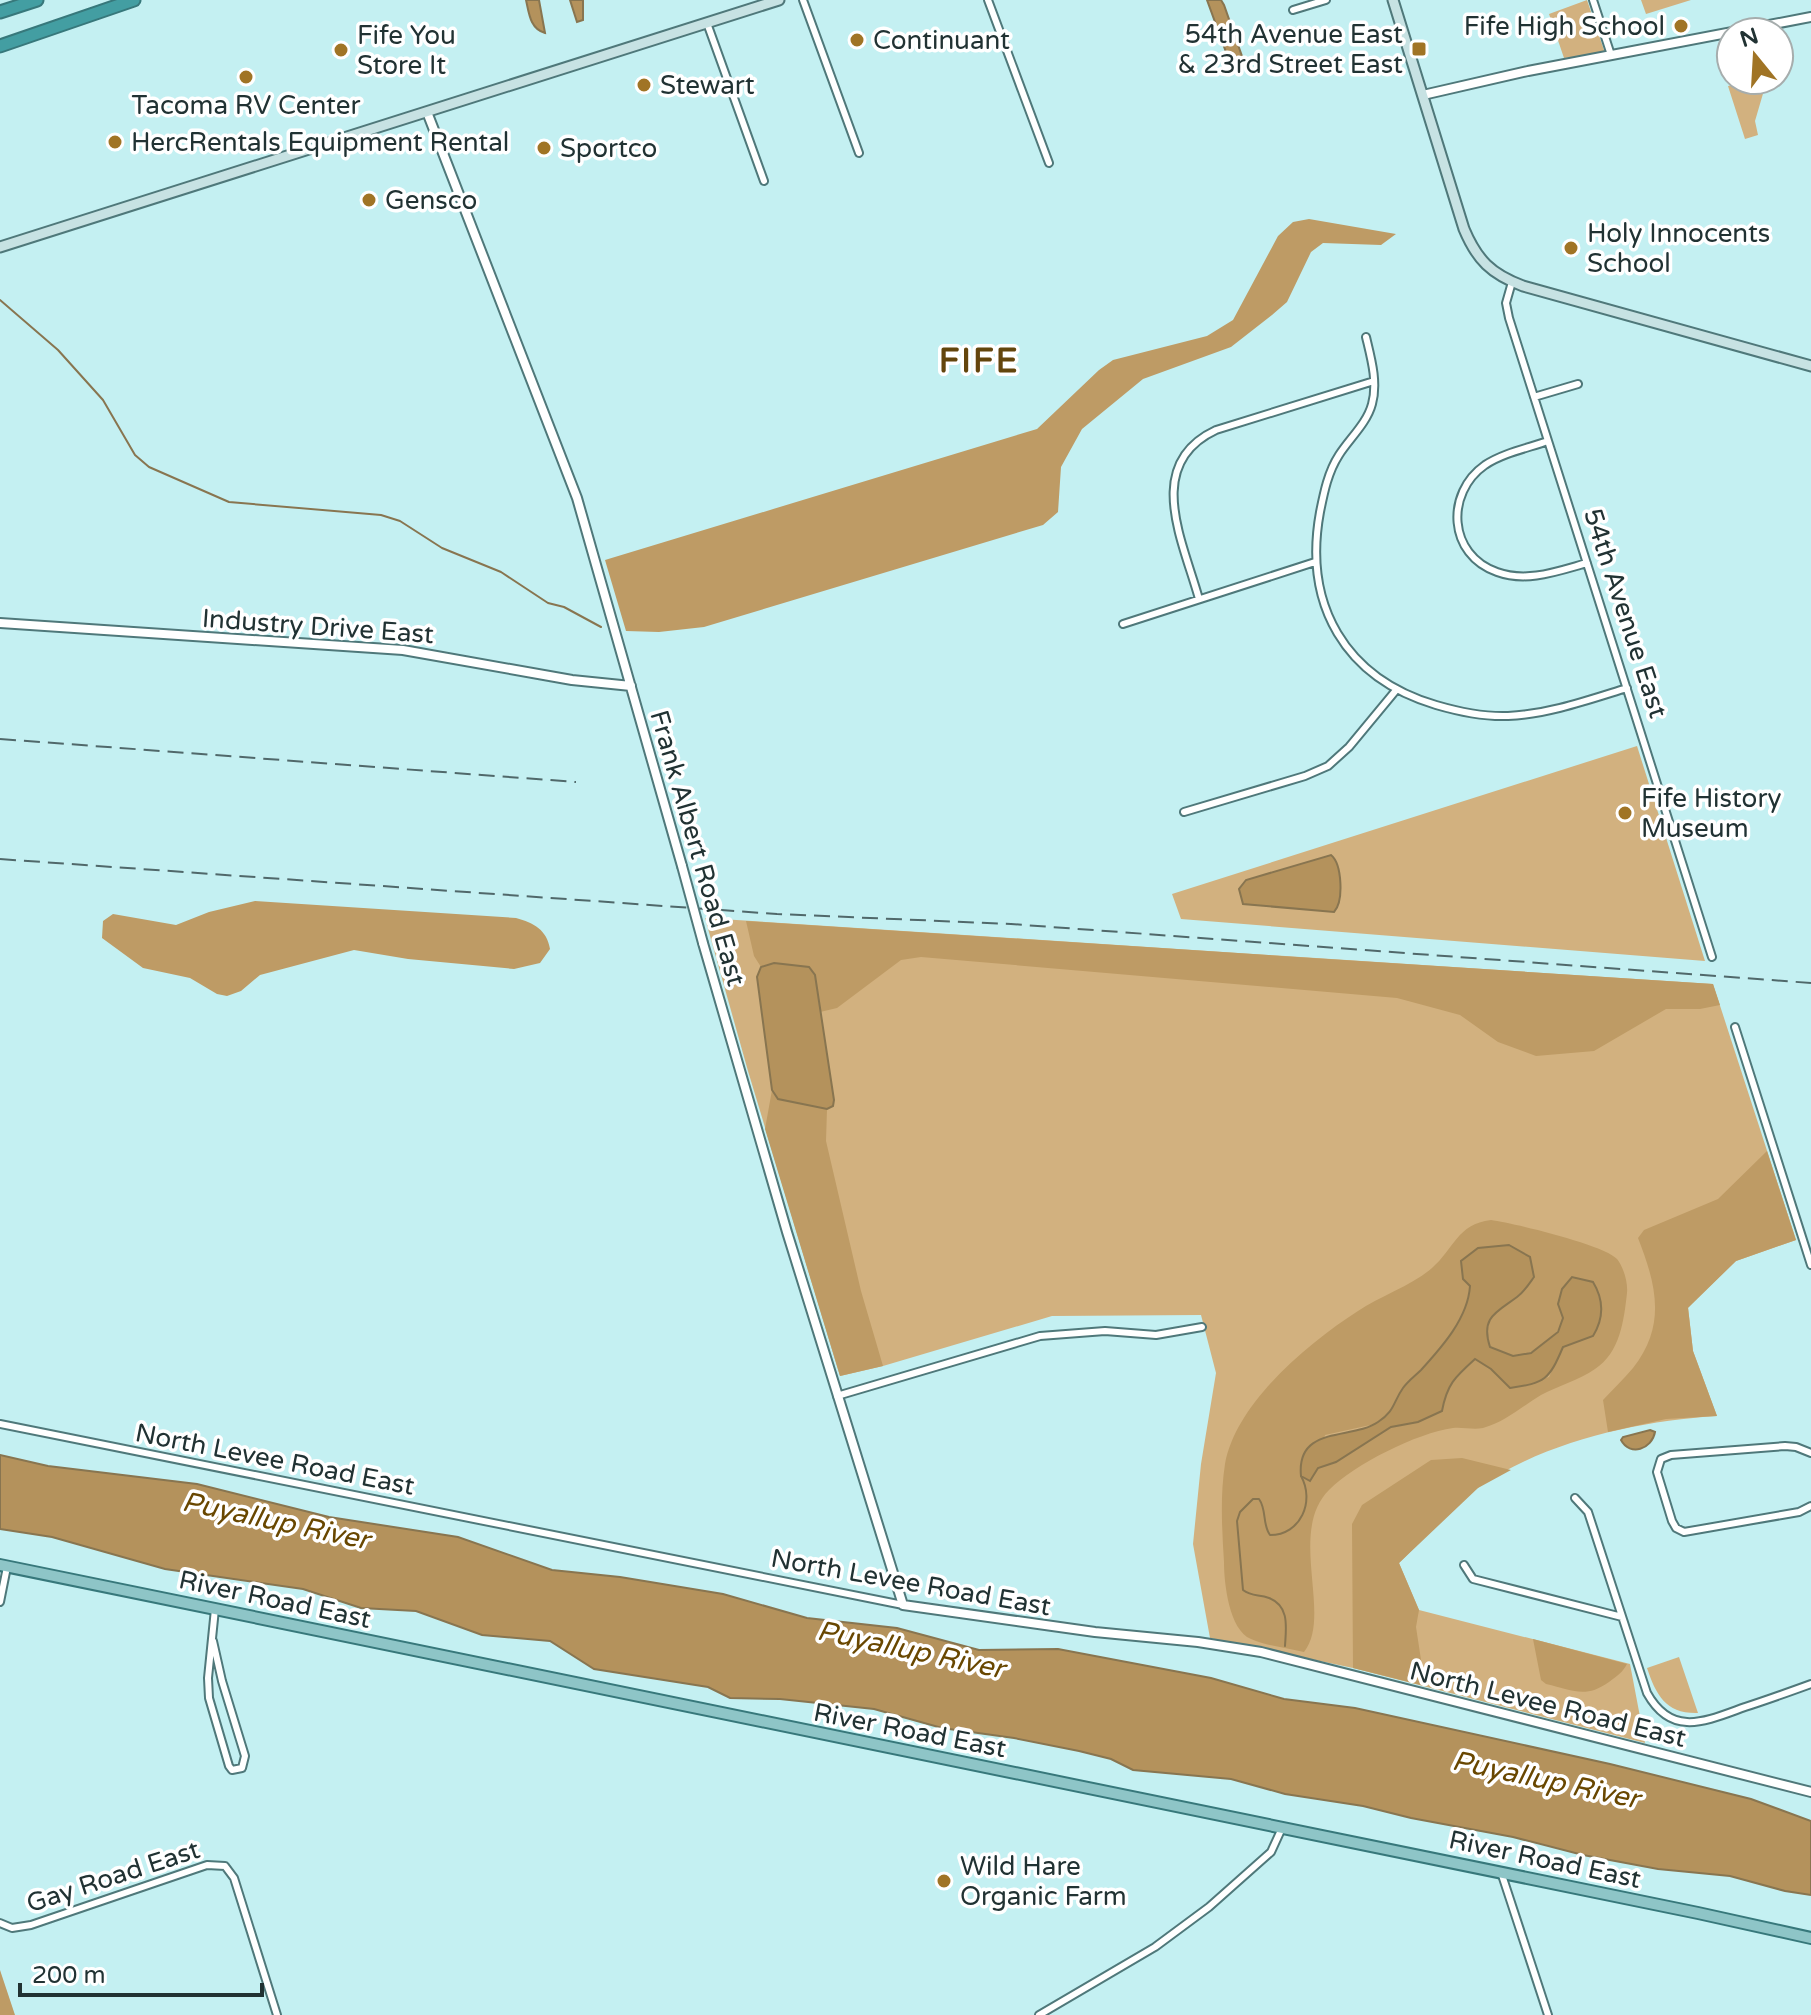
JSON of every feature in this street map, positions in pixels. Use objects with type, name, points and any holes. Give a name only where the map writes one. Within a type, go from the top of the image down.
[{"type":"highway","points":[[0,12],[37,0]]},
{"type":"highway","points":[[0,46],[134,0]]},
{"type":"main road","points":[[0,247],[779,0]]},
{"type":"main road","points":[[1393,0],[1468,239],[1477,257],[1496,275],[1811,366]]},
{"type":"main road","name":"River Road East","points":[[4,1566],[1811,1938]]},
{"type":"street","points":[[803,0],[859,153]]},
{"type":"street","points":[[988,0],[1049,163]]},
{"type":"street","points":[[1293,10],[1326,0]]},
{"type":"street","points":[[1593,0],[1611,55]]},
{"type":"street","points":[[1423,95],[1811,17]]},
{"type":"street","points":[[707,23],[764,181]]},
{"type":"street","name":"Frank Albert Road East","points":[[427,112],[577,498],[703,943],[837,1396],[903,1605]]},
{"type":"street","name":"54th Avenue East","points":[[1512,282],[1507,310],[1712,957]]},
{"type":"street","points":[[1366,337],[1374,381],[1370,410],[1336,459],[1328,478],[1315,562],[1321,595],[1339,635],[1362,664],[1397,689],[1451,710],[1478,715],[1508,716],[1578,703],[1627,688]]},
{"type":"street","points":[[1199,599],[1173,497],[1175,472],[1187,450],[1216,430],[1374,381]]},
{"type":"street","points":[[1534,397],[1578,384]]},
{"type":"street","points":[[1548,441],[1498,458],[1472,477],[1457,504],[1460,536],[1466,549],[1480,562],[1506,574],[1535,576],[1587,563]]},
{"type":"street","points":[[1123,624],[1315,562]]},
{"type":"street","name":"Industry Drive East","points":[[0,623],[403,650],[572,680],[631,686]]},
{"type":"street","points":[[1184,812],[1305,776],[1328,766],[1349,747],[1397,689]]},
{"type":"street","points":[[1735,1027],[1811,1265]]},
{"type":"street","points":[[837,1396],[1040,1336],[1105,1331],[1156,1335],[1202,1327]]},
{"type":"street","name":"North Levee Road East","points":[[0,1424],[903,1605],[1261,1652],[1811,1792]]},
{"type":"street","points":[[1811,1453],[1785,1446],[1671,1455],[1659,1463],[1657,1472],[1672,1521],[1680,1531],[1691,1533],[1781,1516],[1811,1506]]},
{"type":"street","points":[[1575,1498],[1588,1512],[1647,1693],[1658,1711],[1684,1722],[1702,1723],[1811,1684]]},
{"type":"street","points":[[1464,1565],[1473,1579],[1622,1617]]},
{"type":"street","points":[[0,1602],[4,1566]]},
{"type":"street","points":[[213,1641],[245,1756],[242,1768],[237,1770],[229,1766],[209,1698],[215,1609]]},
{"type":"street","points":[[1039,2015],[1155,1947],[1209,1907],[1271,1852],[1282,1828]]},
{"type":"street","name":"Gay Road East","points":[[0,1923],[12,1928],[31,1925],[207,1865],[225,1866],[234,1878],[277,2015]]},
{"type":"street","points":[[1501,1872],[1548,2015]]},
{"type":"shaded area","points":[[1587,0],[1605,53],[1564,58],[1549,14]]},
{"type":"shaded area","points":[[1641,0],[1691,0],[1646,14]]},
{"type":"shaded area","points":[[1731,96],[1762,96],[1755,121],[1758,135],[1745,139]]},
{"type":"shaded area","points":[[1309,219],[1396,234],[1381,245],[1323,243],[1311,252],[1287,302],[1231,347],[1143,379],[1082,429],[1061,467],[1058,512],[1043,525],[704,627],[659,632],[626,631],[605,560],[1037,429],[1113,360],[1207,336],[1233,320],[1278,236],[1293,222]]},
{"type":"shaded area","points":[[1637,746],[1705,961],[1181,919],[1172,894]]},
{"type":"shaded area","points":[[255,901],[516,918],[539,928],[550,949],[540,963],[514,969],[408,959],[354,950],[260,975],[241,991],[227,996],[217,994],[190,978],[143,968],[102,938],[103,921],[113,914],[176,925],[209,912]]},
{"type":"shaded area","points":[[705,918],[1713,984],[1796,1240],[1736,1261],[1688,1307],[1693,1351],[1717,1416],[1625,1429],[1533,1457],[1469,1494],[1399,1563],[1419,1610],[1630,1664],[1645,1743],[1353,1668],[1210,1638],[1193,1544],[1201,1464],[1216,1373],[1201,1315],[1052,1316],[840,1376]]},
{"type":"shaded area","points":[[746,921],[1713,984],[1720,1005],[1700,1009],[1666,1009],[1594,1051],[1536,1056],[1498,1042],[1460,1015],[1397,998],[921,957],[901,960],[837,1008],[820,1012],[815,975],[774,963],[761,967],[754,956]]},
{"type":"shaded area","points":[[772,1090],[778,1099],[827,1109],[826,1141],[861,1291],[883,1366],[840,1376],[765,1129]]},
{"type":"shaded area","points":[[1767,1151],[1796,1240],[1736,1261],[1688,1308],[1693,1351],[1717,1416],[1666,1419],[1608,1432],[1603,1400],[1644,1352],[1654,1320],[1650,1272],[1638,1238],[1644,1230],[1718,1199]]},
{"type":"shaded area","points":[[1491,1220],[1558,1235],[1595,1247],[1617,1259],[1624,1271],[1627,1289],[1622,1325],[1615,1345],[1595,1369],[1541,1395],[1499,1422],[1483,1428],[1453,1428],[1422,1436],[1370,1460],[1340,1480],[1317,1508],[1311,1528],[1314,1617],[1312,1636],[1304,1652],[1251,1639],[1238,1626],[1229,1605],[1222,1525],[1225,1464],[1243,1419],[1297,1357],[1338,1324],[1424,1274],[1463,1232],[1480,1222]],"holes":[[[1470,1286],[1520,1295],[1498,1310],[1489,1322],[1490,1347],[1514,1356],[1536,1349],[1550,1339],[1562,1320],[1562,1289],[1593,1336],[1563,1347],[1549,1377],[1510,1388],[1491,1369],[1475,1359],[1454,1378],[1445,1395],[1418,1422],[1391,1427],[1336,1462],[1317,1468],[1325,1435],[1375,1424],[1394,1409],[1403,1388],[1443,1345],[1460,1319],[1469,1299]]]},
{"type":"shaded area","points":[[1462,1458],[1511,1470],[1478,1488],[1399,1563],[1419,1610],[1416,1627],[1425,1686],[1353,1668],[1352,1524],[1362,1505],[1431,1460]]},
{"type":"shaded area","points":[[1533,1639],[1627,1664],[1615,1678],[1586,1692],[1546,1684],[1541,1680]]},
{"type":"shaded area","points":[[1679,1657],[1698,1713],[1678,1710],[1664,1701],[1654,1687],[1647,1668]]},
{"type":"shaded area","points":[[0,1970],[15,2015],[0,2015]]},
{"type":"water","points":[[526,0],[539,0],[545,33],[533,24]]},
{"type":"water","points":[[570,0],[583,0],[583,20],[577,22]]},
{"type":"water","points":[[1207,0],[1221,0],[1224,5],[1244,62],[1241,67],[1233,67],[1230,63]]},
{"type":"water","points":[[1331,855],[1338,866],[1340,883],[1339,900],[1334,912],[1243,904],[1239,889],[1246,880]]},
{"type":"water","points":[[774,963],[809,967],[815,975],[834,1100],[833,1106],[827,1109],[778,1099],[772,1090],[757,977],[761,967]]},
{"type":"water","points":[[1509,1245],[1530,1257],[1534,1277],[1520,1295],[1492,1316],[1487,1329],[1490,1347],[1513,1356],[1531,1353],[1558,1332],[1563,1318],[1558,1304],[1562,1289],[1572,1277],[1593,1282],[1599,1296],[1601,1316],[1593,1336],[1563,1347],[1554,1367],[1544,1378],[1522,1386],[1510,1388],[1491,1369],[1475,1359],[1453,1382],[1442,1411],[1418,1422],[1391,1427],[1336,1462],[1318,1468],[1310,1481],[1301,1476],[1302,1460],[1307,1449],[1316,1441],[1367,1427],[1384,1418],[1405,1385],[1445,1342],[1459,1321],[1468,1298],[1470,1286],[1463,1279],[1461,1261],[1478,1248]]},
{"type":"water","points":[[1650,1430],[1655,1432],[1653,1438],[1640,1449],[1630,1448],[1621,1440],[1623,1437]]},
{"type":"water","name":"Puyallup River","points":[[0,1455],[48,1466],[197,1484],[329,1517],[458,1537],[552,1570],[620,1577],[723,1594],[807,1618],[897,1628],[979,1650],[1058,1649],[1211,1678],[1284,1699],[1355,1708],[1610,1764],[1751,1799],[1811,1821],[1811,1895],[1730,1876],[1658,1869],[1583,1855],[1363,1806],[1285,1794],[1231,1779],[1133,1770],[1111,1759],[1079,1751],[942,1728],[874,1709],[780,1699],[730,1698],[708,1687],[594,1669],[550,1641],[482,1635],[416,1611],[361,1608],[303,1589],[165,1569],[52,1537],[0,1529]]},
{"type":"waterway","points":[[0,300],[58,350],[103,400],[135,455],[149,467],[229,502],[381,515],[400,521],[442,548],[501,572],[548,603],[564,607],[601,627]]},
{"type":"waterway","points":[[1285,1646],[1285,1618],[1280,1606],[1269,1598],[1243,1590],[1237,1521],[1240,1512],[1253,1499],[1259,1499],[1270,1535],[1290,1529],[1306,1506],[1301,1476]]},
{"type":"railway","points":[[0,739],[576,782]]},
{"type":"railway","points":[[0,859],[777,914],[1011,924],[1811,983]]},
{"type":"place","name":"Fife High School","points":[[1681,26]]},
{"type":"place","name":"Continuant","points":[[857,40]]},
{"type":"place","name":"54th Avenue East & 23rd Street East","points":[[1419,49]]},
{"type":"place","name":"Fife You Store It","points":[[341,50]]},
{"type":"place","name":"Tacoma RV Center","points":[[246,77]]},
{"type":"place","name":"Stewart","points":[[644,85]]},
{"type":"place","name":"HercRentals Equipment Rental","points":[[115,142]]},
{"type":"place","name":"Sportco","points":[[544,148]]},
{"type":"place","name":"Gensco","points":[[369,200]]},
{"type":"place","name":"Holy Innocents School","points":[[1571,248]]},
{"type":"place","name":"Fife History Museum","points":[[1625,813]]},
{"type":"place","name":"Wild Hare Organic Farm","points":[[944,1881]]},
{"type":"district","name":"FIFE","points":[[979,360]]}]
